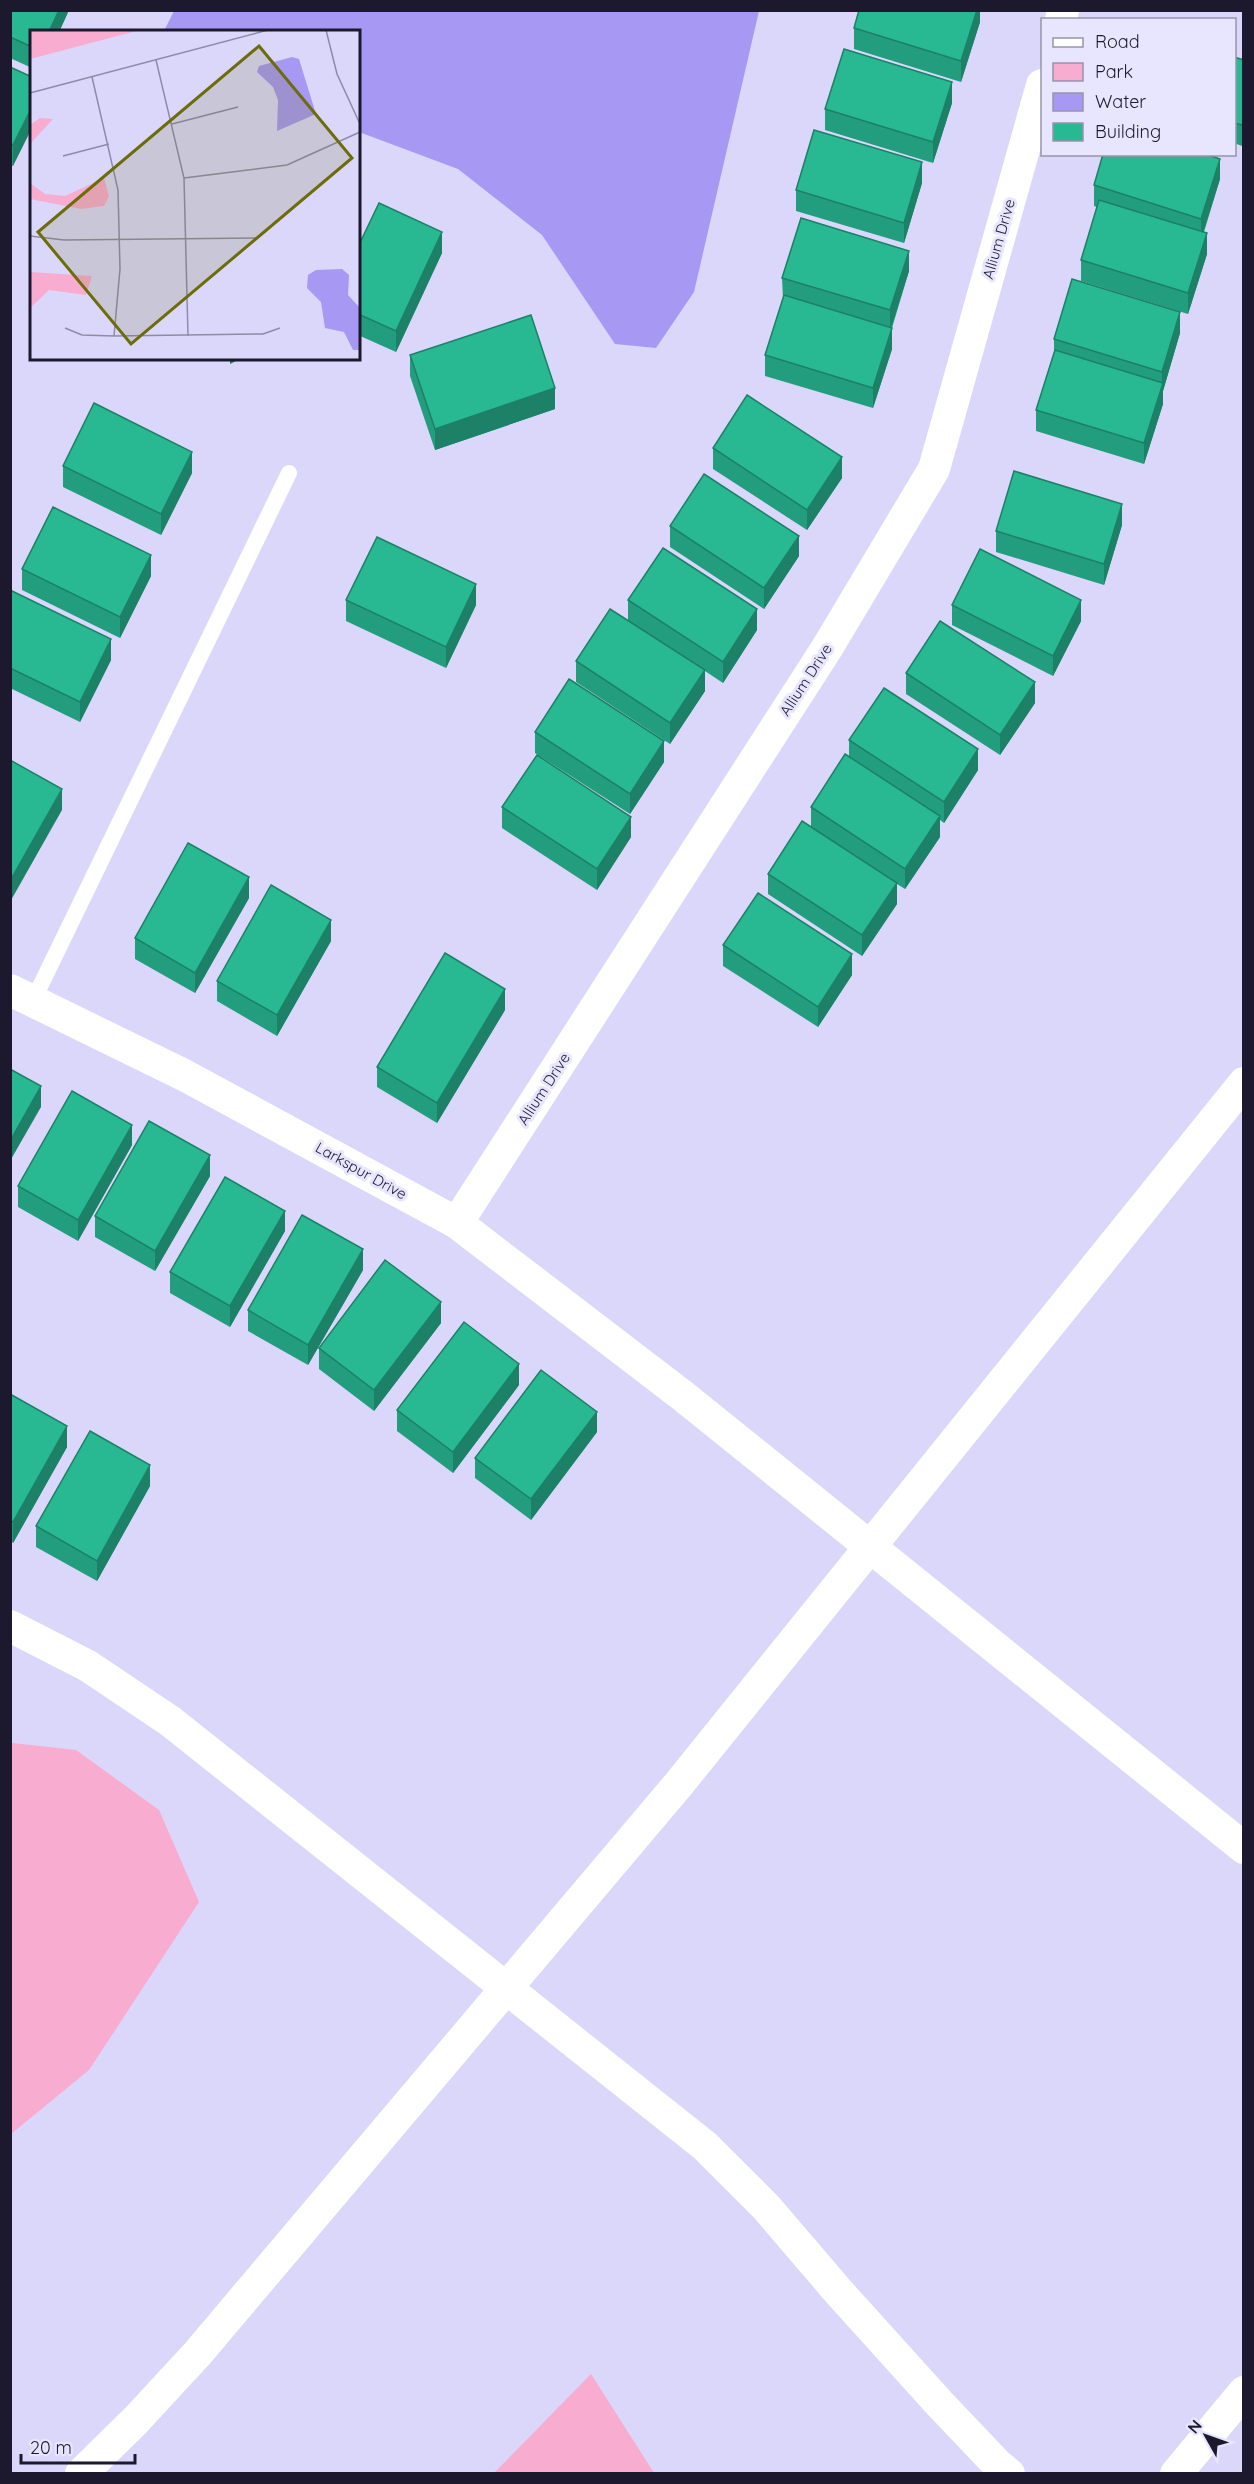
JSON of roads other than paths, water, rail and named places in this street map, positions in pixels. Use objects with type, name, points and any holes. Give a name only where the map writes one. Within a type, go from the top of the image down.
[{"type":"street","name":"Allium Drive","points":[[457,1223],[827,648],[934,469],[1041,89]]},
{"type":"street","name":"Larkspur Drive","points":[[22,996],[184,1075],[457,1223],[683,1396],[1244,1848]]},
{"type":"street","points":[[81,2474],[136,2420],[197,2354],[678,1785],[1244,1083]]},
{"type":"street","points":[[10,1626],[88,1666],[170,1721],[705,2146],[766,2207],[915,2377],[1009,2474]]},
{"type":"street","points":[[1176,2474],[1244,2392]]},
{"type":"lane","points":[[22,996],[289,473]]},
{"type":"water","points":[[174,11],[759,11],[694,292],[656,348],[615,344],[542,235],[458,169],[360,132],[360,30],[164,30]]}]
